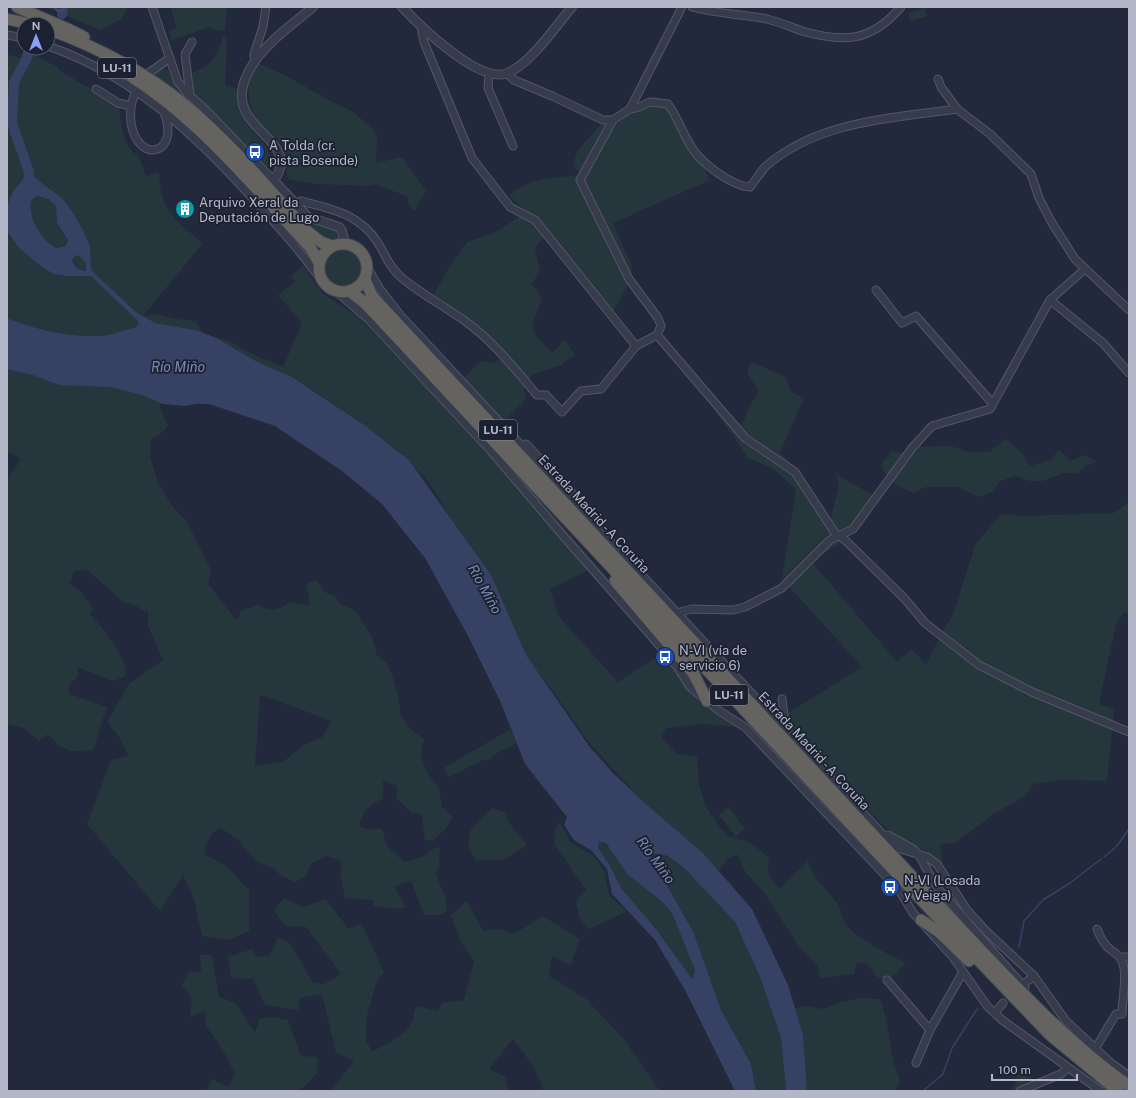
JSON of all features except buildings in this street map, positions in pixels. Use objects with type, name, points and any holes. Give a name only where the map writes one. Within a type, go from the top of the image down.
[{"type":"highway","points":[[17,7],[68,28],[129,62],[158,84]]},
{"type":"highway","name":"LU-11","points":[[56,33],[107,55],[158,84],[186,106],[226,144],[307,231],[321,242],[332,246]]},
{"type":"highway","name":"LU-11","points":[[56,40],[74,47],[121,70],[153,91],[179,111],[310,247],[319,263],[321,279]]},
{"type":"highway","points":[[319,263],[324,253],[332,246],[345,244],[352,245],[363,253],[367,266],[365,279],[349,291],[336,291],[325,284],[321,279]]},
{"type":"highway","name":"Estrada Madrid - A Coruña","points":[[365,279],[372,296],[498,430],[834,794],[1041,1013],[1101,1066],[1129,1086]]},
{"type":"highway","name":"Estrada Madrid - A Coruña","points":[[349,291],[364,302],[828,801],[1045,1029],[1117,1091]]},
{"type":"highway","points":[[536,487],[694,674],[707,701]]},
{"type":"highway","points":[[921,920],[939,932],[1043,1034],[1076,1063],[1117,1091]]},
{"type":"street","points":[[152,7],[178,82],[182,87],[205,109],[308,217],[339,227],[342,231],[345,244]]},
{"type":"street","points":[[255,61],[254,54],[263,27],[266,7]]},
{"type":"street","points":[[274,181],[280,169],[281,162],[279,155],[274,146],[255,126],[247,113],[243,102],[244,82],[255,61],[271,43],[313,7]]},
{"type":"street","points":[[402,7],[448,50],[489,73],[498,75],[506,73],[520,65],[540,45],[572,7]]},
{"type":"street","points":[[630,109],[682,7]]},
{"type":"street","points":[[692,7],[707,11],[768,20],[802,31],[835,39],[847,39],[875,29],[901,7]]},
{"type":"street","points":[[421,26],[424,42],[472,158],[510,207],[535,220],[636,346]]},
{"type":"street","points":[[190,96],[185,54],[192,42]]},
{"type":"street","points":[[56,49],[97,67],[116,78],[184,128],[249,195],[321,279]]},
{"type":"street","points":[[150,72],[170,58]]},
{"type":"street","points":[[489,73],[488,88],[513,146]]},
{"type":"street","points":[[506,73],[514,80],[603,120],[613,120]]},
{"type":"street","points":[[938,79],[941,87],[956,109],[990,134],[1031,174],[1039,198],[1052,223],[1075,259],[1129,310]]},
{"type":"street","points":[[96,89],[118,102],[131,106]]},
{"type":"street","points":[[134,96],[130,117],[135,139],[146,149],[156,149],[163,146],[169,133],[175,128],[182,132],[184,128]]},
{"type":"street","points":[[294,204],[301,202],[343,212],[359,221],[372,233],[390,267],[402,279],[465,321],[484,337],[537,395],[546,395],[562,412],[581,391],[601,389],[636,346],[657,334],[661,326],[658,318],[629,279],[580,180],[613,120],[630,109],[650,102],[668,104],[678,119],[692,148],[704,162],[722,176],[744,186],[750,187],[764,168],[784,153],[823,135],[872,119],[956,109]]},
{"type":"street","points":[[164,112],[169,133]]},
{"type":"street","points":[[367,266],[380,289],[400,315],[897,848],[927,857],[937,864],[967,910],[986,931],[1034,976],[1066,1021],[1095,1049],[1129,1076]]},
{"type":"street","points":[[677,613],[692,609],[733,610],[745,608],[782,588],[825,545],[853,529],[912,448],[932,426],[990,409],[1050,300],[1085,269]]},
{"type":"street","points":[[876,290],[902,323],[916,316],[993,404]]},
{"type":"street","points":[[336,291],[368,318],[491,451],[564,538],[653,638],[678,668],[690,687],[707,701],[745,727],[899,890],[913,913],[921,920],[925,928],[952,956],[988,1007],[1002,1020],[1101,1091]]},
{"type":"street","points":[[1050,300],[1104,343],[1129,373]]},
{"type":"street","points":[[657,334],[745,438],[795,472],[835,533],[840,536],[904,598],[925,623],[979,664],[1032,692],[1129,732]]},
{"type":"street","points":[[782,699],[784,715],[782,724]]},
{"type":"street","points":[[919,855],[936,886],[961,916],[1034,999],[1083,1050]]},
{"type":"street","points":[[1095,1049],[1116,1014],[1126,1015],[1125,960],[1108,949],[1100,939],[1097,929]]},
{"type":"street","points":[[916,1063],[930,1030],[963,972]]},
{"type":"street","points":[[1025,983],[1034,976]]},
{"type":"street","points":[[887,980],[930,1030]]},
{"type":"street","points":[[995,1013],[1003,1003]]},
{"type":"street","points":[[1020,1091],[1061,1074],[1068,1068]]},
{"type":"shaded area","points":[[46,7],[128,7],[121,19],[100,30]]},
{"type":"shaded area","points":[[171,7],[227,7],[225,30],[216,31],[210,27],[172,40],[169,31],[176,28]]},
{"type":"shaded area","points":[[924,8],[927,16],[910,21],[908,13]]},
{"type":"shaded area","points":[[222,37],[227,37],[225,85],[238,89],[239,105],[242,114],[250,128],[268,151],[270,155],[271,168],[265,166],[186,89],[193,72],[205,67],[213,59],[219,49]]},
{"type":"shaded area","points":[[7,54],[20,58],[20,56],[35,56],[58,67],[59,70],[119,106],[123,134],[129,147],[139,156],[146,176],[159,172],[163,200],[169,211],[179,223],[202,244],[143,316],[118,296],[91,270],[90,248],[85,234],[79,224],[64,205],[29,172],[14,190],[7,205]]},
{"type":"shaded area","points":[[260,64],[283,74],[348,109],[363,120],[377,134],[376,163],[402,157],[426,191],[415,210],[409,205],[408,197],[376,184],[367,186],[318,184],[289,180],[283,147],[280,142],[257,119],[250,101],[248,87],[249,80],[251,73]]},
{"type":"shaded area","points":[[162,69],[168,70],[177,89],[226,135],[155,76],[156,73]]},
{"type":"shaded area","points":[[658,103],[674,110],[710,180],[613,223],[632,267],[630,282],[613,312],[591,283],[576,281],[582,272],[566,252],[547,233],[535,248],[540,272],[531,284],[542,298],[532,325],[537,337],[552,353],[565,340],[575,355],[561,365],[532,375],[524,389],[526,399],[502,423],[462,379],[482,361],[492,363],[506,356],[432,298],[448,269],[467,242],[494,233],[527,212],[509,196],[525,185],[534,182],[551,178],[580,175],[573,164],[578,150],[601,124],[609,129],[639,108]]},
{"type":"shaded area","points":[[37,196],[48,199],[56,206],[57,223],[68,240],[66,246],[56,248],[45,240],[37,228],[32,214],[31,201]]},
{"type":"shaded area","points":[[306,220],[334,230],[340,237],[338,240],[328,241],[305,222]]},
{"type":"shaded area","points":[[7,231],[25,252],[48,270],[64,276],[91,276],[139,322],[136,327],[107,335],[85,336],[51,332],[7,318]]},
{"type":"shaded area","points":[[347,248],[354,251],[360,257],[363,268],[362,276],[354,285],[347,288],[339,288],[332,285],[324,276],[323,264],[326,257],[335,249]]},
{"type":"shaded area","points":[[78,255],[86,263],[86,271],[75,266],[74,264],[72,259]]},
{"type":"shaded area","points":[[303,266],[323,294],[356,315],[413,374],[425,382],[466,426],[590,569],[550,589],[559,617],[618,682],[661,654],[689,691],[699,701],[738,727],[701,724],[666,728],[661,738],[677,754],[697,757],[699,785],[706,807],[727,836],[751,843],[769,858],[768,873],[779,889],[808,861],[816,878],[835,900],[848,927],[870,944],[906,963],[889,980],[877,977],[868,965],[857,962],[854,974],[820,978],[817,964],[800,948],[763,891],[746,873],[737,854],[727,859],[719,871],[705,855],[643,802],[586,739],[555,694],[524,655],[498,602],[436,493],[425,477],[400,452],[313,390],[142,322],[146,316],[153,314],[176,319],[196,321],[203,334],[229,341],[254,355],[283,367],[302,323],[278,295],[295,282],[291,276]]},
{"type":"shaded area","points":[[350,299],[359,304],[516,472],[690,673],[698,691],[509,467],[413,363]]},
{"type":"shaded area","points":[[751,362],[786,377],[791,392],[804,398],[780,453],[794,466],[822,505],[823,504],[830,522],[839,486],[836,474],[874,496],[844,540],[812,562],[897,662],[912,649],[926,665],[942,632],[953,615],[975,545],[1001,514],[1023,516],[1114,513],[1129,502],[1129,613],[1123,613],[1116,624],[1099,704],[1111,708],[1114,711],[1107,781],[1058,780],[1033,784],[1025,796],[995,813],[955,843],[940,844],[942,863],[936,857],[904,841],[886,828],[780,718],[862,667],[782,579],[796,489],[772,468],[748,458],[717,413],[724,409],[742,425],[749,407],[759,391],[747,373]]},
{"type":"shaded area","points":[[7,366],[160,396],[161,411],[168,426],[158,436],[151,439],[150,457],[159,485],[173,507],[187,522],[211,570],[208,584],[236,620],[241,611],[257,605],[273,610],[281,608],[289,602],[310,605],[306,584],[317,580],[324,592],[333,595],[341,604],[355,611],[372,637],[377,655],[387,663],[398,696],[401,716],[410,729],[424,739],[421,753],[425,769],[439,789],[442,807],[453,817],[445,829],[433,841],[425,840],[422,816],[418,813],[412,813],[396,798],[397,786],[383,780],[383,799],[374,803],[367,809],[359,826],[371,830],[382,828],[387,846],[404,862],[424,856],[433,849],[440,847],[439,869],[435,872],[446,899],[447,911],[439,915],[424,915],[411,881],[394,886],[406,907],[400,909],[374,906],[373,900],[345,898],[340,871],[342,868],[340,860],[326,856],[311,864],[305,877],[294,882],[280,875],[274,868],[258,863],[237,839],[221,828],[211,835],[207,842],[204,854],[228,867],[249,891],[249,931],[229,940],[202,936],[194,899],[183,875],[160,911],[87,824],[111,760],[129,756],[119,737],[107,722],[129,684],[163,660],[148,626],[148,611],[144,611],[136,606],[124,602],[87,570],[74,571],[70,584],[81,592],[93,609],[90,615],[100,625],[116,647],[125,670],[124,677],[113,681],[77,667],[79,675],[68,686],[70,694],[107,707],[93,750],[68,750],[59,745],[48,734],[39,741],[23,728],[7,724],[7,480],[20,461],[19,458],[7,451]],"holes":[[[261,695],[332,721],[322,737],[305,744],[284,761],[255,766]]]},
{"type":"shaded area","points":[[1006,439],[1022,453],[1030,466],[1051,460],[1059,449],[1070,461],[1085,455],[1097,462],[1085,466],[1077,473],[1064,473],[1042,481],[1030,481],[1015,476],[1000,481],[992,492],[979,497],[958,487],[925,487],[914,493],[902,488],[890,480],[881,465],[891,452],[904,453],[914,447],[951,446],[969,452],[989,452]]},
{"type":"shaded area","points":[[510,729],[517,742],[509,748],[499,751],[491,759],[483,760],[449,777],[444,768]]},
{"type":"shaded area","points":[[729,807],[745,829],[736,837],[719,815]]},
{"type":"shaded area","points":[[492,808],[504,812],[512,827],[527,845],[504,860],[476,860],[468,847],[471,829]]},
{"type":"shaded area","points":[[560,823],[571,843],[594,856],[604,870],[609,895],[626,911],[622,914],[589,929],[580,919],[576,902],[586,890],[555,845],[555,828]]},
{"type":"shaded area","points":[[599,842],[606,843],[627,874],[661,901],[672,913],[695,970],[691,980],[656,929],[622,889],[609,864],[598,848]]},
{"type":"shaded area","points":[[649,854],[668,856],[684,868],[735,922],[760,977],[781,1038],[786,1091],[756,1091],[751,1064],[721,1010],[693,931]]},
{"type":"shaded area","points":[[284,898],[303,907],[326,899],[348,928],[362,924],[384,973],[377,980],[366,1019],[366,1041],[372,1051],[404,1033],[411,1024],[417,1006],[438,1011],[442,1003],[464,1000],[474,961],[460,940],[451,915],[467,901],[483,931],[501,929],[514,934],[543,916],[579,939],[571,965],[552,956],[549,976],[586,999],[623,1038],[660,1091],[543,1091],[539,1077],[535,1070],[513,1039],[489,1069],[505,1077],[509,1091],[331,1091],[354,1061],[336,1053],[322,994],[300,998],[298,1010],[265,1005],[253,979],[231,978],[228,957],[252,949],[257,957],[270,955],[278,937],[291,945],[313,983],[324,984],[341,974],[306,927],[286,926],[274,911]]},
{"type":"shaded area","points":[[200,955],[212,955],[219,997],[235,1003],[255,1032],[260,1018],[273,1017],[288,1020],[301,1056],[317,1057],[317,1073],[305,1086],[296,1091],[206,1091],[212,1079],[228,1087],[235,1074],[223,1050],[206,1026],[205,1011],[190,1017],[192,998],[182,986],[189,972],[201,972]]},
{"type":"shaded area","points":[[860,998],[880,999],[883,1006],[894,1061],[900,1082],[895,1091],[805,1091],[795,1008],[807,1006],[822,1009],[841,1002]]},
{"type":"shaded area","points":[[1018,1074],[1029,1077],[1025,1091],[1012,1091]]},
{"type":"water","name":"Río Miño","points":[[29,172],[62,198],[84,232],[90,247],[91,270],[136,312],[155,323],[199,331],[216,338],[259,363],[292,377],[367,427],[409,460],[491,575],[526,655],[589,746],[613,773],[647,805],[703,853],[752,909],[788,985],[803,1035],[807,1091],[786,1091],[781,1038],[760,977],[735,922],[684,868],[668,856],[649,854],[693,931],[721,1010],[751,1064],[756,1091],[735,1091],[685,990],[655,940],[612,894],[607,869],[592,851],[574,840],[564,825],[567,817],[525,764],[500,701],[467,634],[425,558],[382,504],[342,471],[275,426],[209,404],[185,406],[163,404],[142,395],[110,387],[59,385],[33,375],[7,369],[7,318],[51,332],[85,336],[102,336],[112,334],[136,327],[139,322],[91,276],[66,276],[54,274],[43,268],[19,248],[7,231],[7,205],[14,190]],"holes":[[[37,196],[48,199],[56,206],[57,223],[68,240],[66,246],[56,248],[45,240],[37,228],[31,208],[31,201]],[[78,255],[86,263],[86,271],[77,268],[72,259]],[[599,842],[606,843],[627,874],[661,901],[672,913],[695,970],[692,979],[656,929],[622,889],[609,864],[598,848]]]},
{"type":"waterway","points":[[62,14],[63,7]]},
{"type":"waterway","points":[[27,56],[14,82],[12,123],[29,172],[28,184]]},
{"type":"waterway","points":[[1104,857],[1117,846],[1129,829]]},
{"type":"waterway","points":[[1019,947],[1024,921],[1043,900],[1070,883],[1101,859]]},
{"type":"waterway","points":[[923,1091],[943,1074],[952,1048],[977,1009]]},
{"type":"place","name":"A Tolda (cr. pista Bosende)","points":[[255,152]]},
{"type":"place","name":"Arquivo Xeral da Deputación de Lugo","points":[[185,209]]},
{"type":"place","name":"N-VI (vía de servicio 6)","points":[[665,657]]},
{"type":"place","name":"N-VI (Losada y Veiga)","points":[[890,887]]}]
